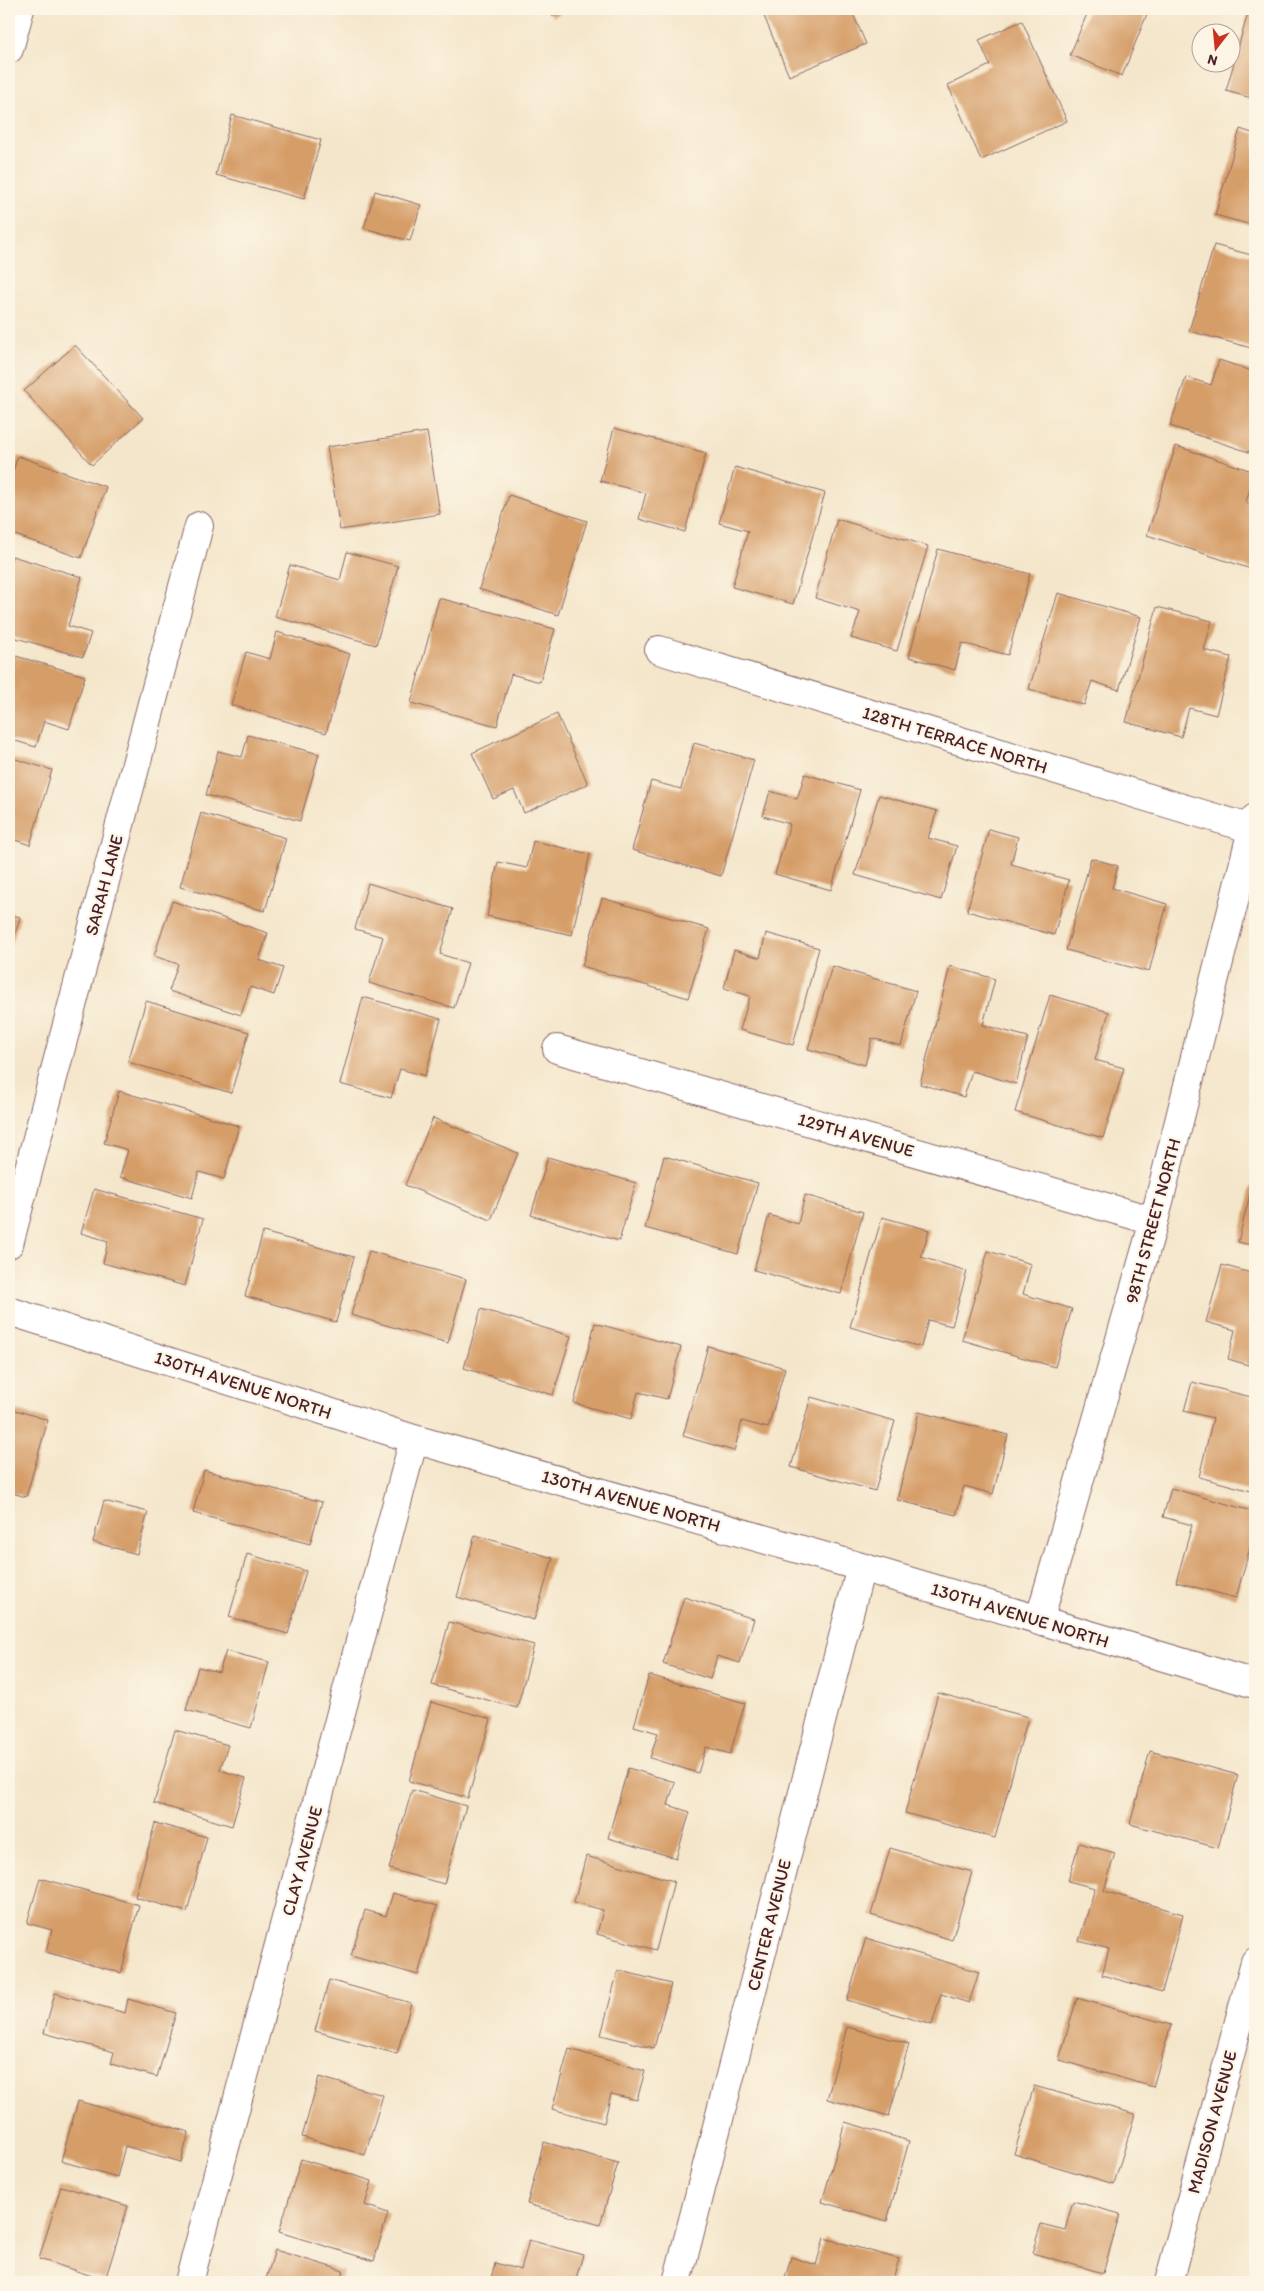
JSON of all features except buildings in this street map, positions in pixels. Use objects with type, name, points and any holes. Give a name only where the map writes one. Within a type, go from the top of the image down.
[{"type":"street","points":[[9,49],[20,9]]},
{"type":"street","name":"SARAH LANE","points":[[9,1244],[199,526]]},
{"type":"street","name":"128TH TERRACE NORTH","points":[[659,650],[1254,824]]},
{"type":"street","name":"98TH STREET NORTH","points":[[1039,1621],[1154,1221],[1254,824]]},
{"type":"street","name":"129TH AVENUE","points":[[557,1049],[1154,1221]]},
{"type":"street","name":"130TH AVENUE NORTH","points":[[9,1311],[414,1439],[861,1567],[1255,1684]]},
{"type":"street","name":"CLAY AVENUE","points":[[189,2282],[414,1439]]},
{"type":"street","name":"CENTER AVENUE","points":[[676,2282],[861,1567]]},
{"type":"street","name":"MADISON AVENUE","points":[[1169,2282],[1255,1962]]}]
